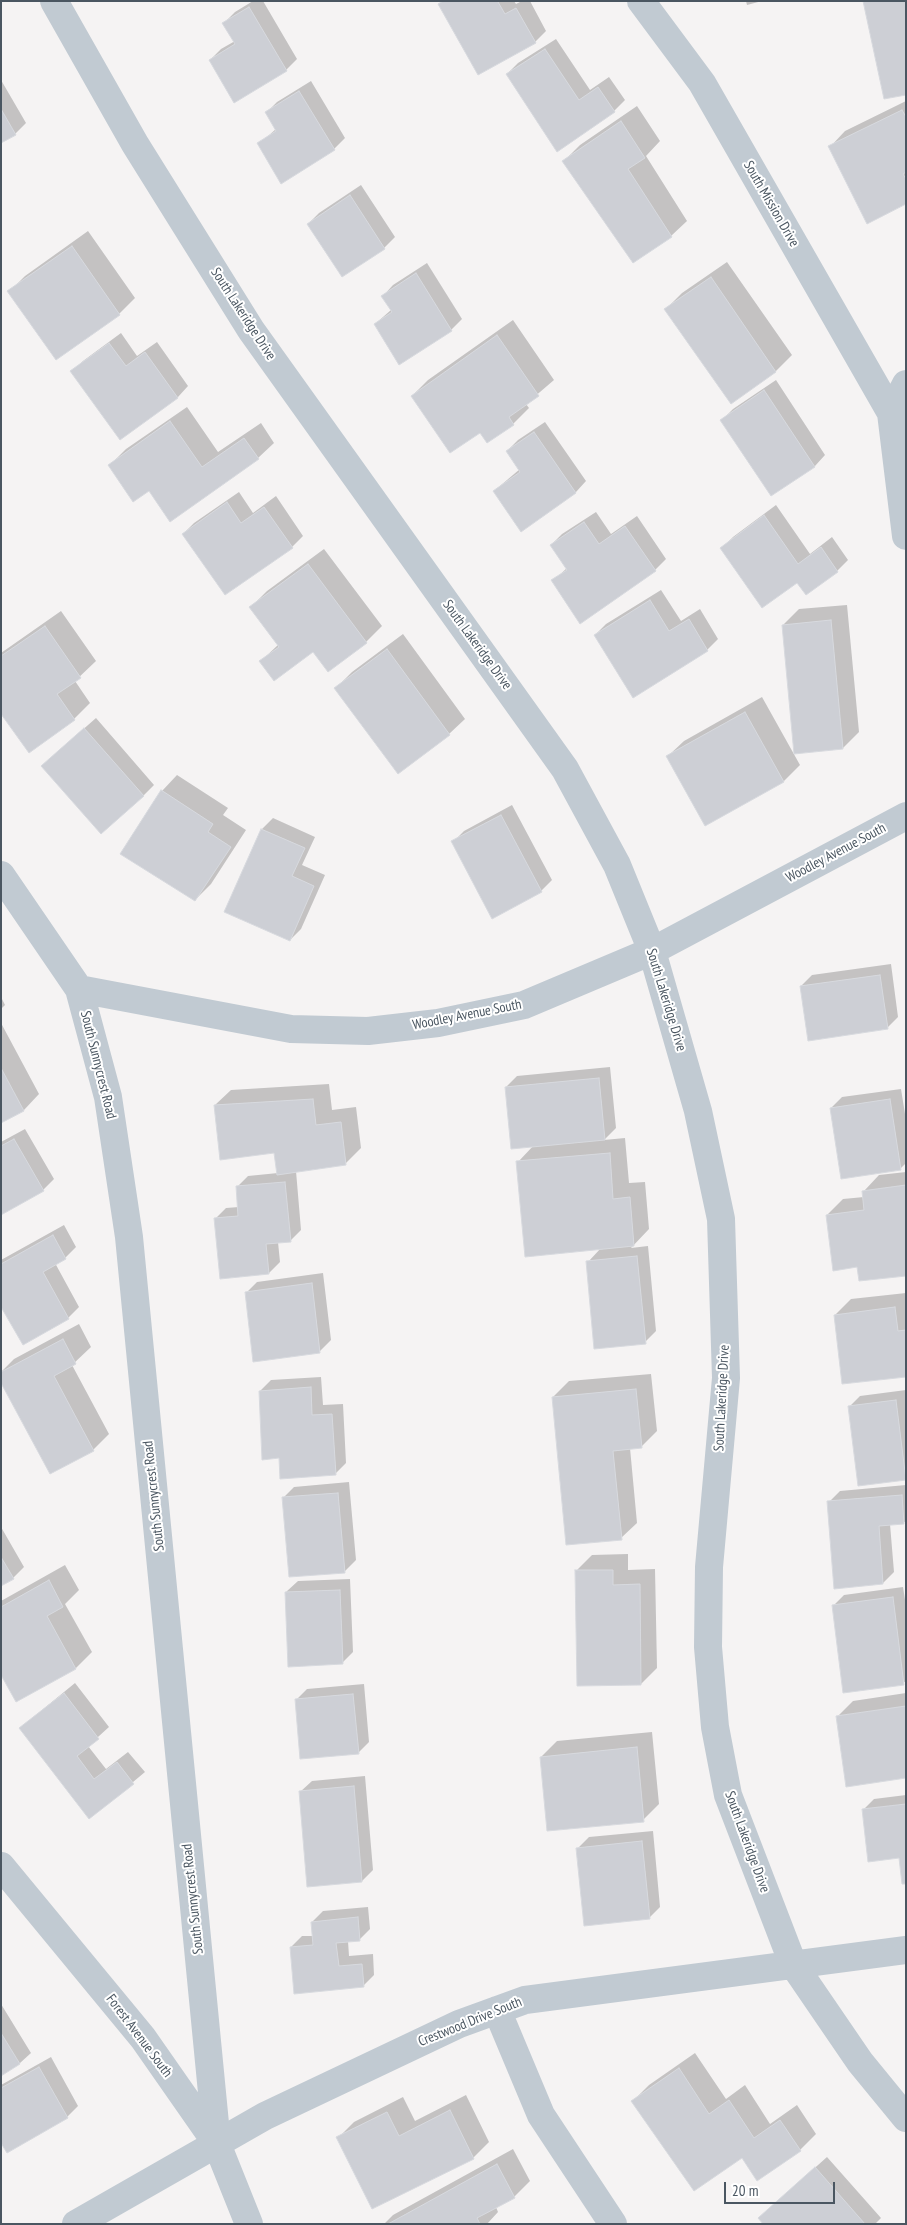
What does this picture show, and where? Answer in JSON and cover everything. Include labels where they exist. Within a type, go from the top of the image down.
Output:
[{"type":"street","name":"South Lakeridge Drive","points":[[54,1],[135,144],[251,330],[565,769],[617,865],[652,951],[698,1111],[721,1219],[726,1378],[708,1567],[708,1647],[715,1727],[728,1795],[793,1964],[860,2062],[906,2118]]},
{"type":"street","name":"South Mission Drive","points":[[641,1],[702,83],[891,413]]},
{"type":"street","points":[[906,384],[891,413],[906,536]]},
{"type":"street","name":"Woodley Avenue South","points":[[79,989],[291,1029],[368,1031],[438,1023],[524,1005],[652,951],[906,816]]},
{"type":"street","name":"South Sunnycrest Road","points":[[1,875],[79,989],[108,1097],[129,1236],[217,2144]]},
{"type":"street","name":"Forest Avenue South","points":[[1,1866],[143,2038],[217,2144],[249,2224]]},
{"type":"street","name":"Crestwood Drive South","points":[[76,2224],[265,2116],[460,2024],[525,2000],[906,1950]]},
{"type":"street","points":[[497,2010],[541,2115],[614,2224]]},
{"type":"building","points":[[443,1],[500,1],[498,2],[505,14],[516,8],[536,43],[478,75],[438,4]]},
{"type":"building","points":[[863,1],[906,1],[906,95],[884,99]]},
{"type":"building","points":[[249,7],[287,71],[234,103],[209,60],[235,44],[222,23]]},
{"type":"building","points":[[545,49],[579,100],[598,87],[615,112],[557,152],[506,74]]},
{"type":"building","points":[[299,91],[335,150],[281,184],[257,143],[276,131],[265,112]]},
{"type":"building","points":[[1,109],[16,135],[1,143]]},
{"type":"building","points":[[902,110],[906,117],[906,172],[903,174],[906,179],[906,204],[867,224],[828,146]]},
{"type":"building","points":[[621,121],[645,158],[628,169],[672,237],[633,263],[562,161]]},
{"type":"building","points":[[350,195],[385,249],[342,277],[307,224]]},
{"type":"building","points":[[72,246],[120,315],[56,360],[7,291]]},
{"type":"building","points":[[416,273],[452,331],[399,365],[374,324],[392,312],[381,296]]},
{"type":"building","points":[[711,277],[776,372],[731,404],[664,309]]},
{"type":"building","points":[[497,335],[539,396],[509,417],[514,425],[487,443],[480,433],[450,453],[411,396]]},
{"type":"building","points":[[109,343],[126,366],[145,352],[178,398],[120,440],[70,371]]},
{"type":"building","points":[[764,390],[815,467],[771,496],[720,420]]},
{"type":"building","points":[[170,421],[202,467],[244,438],[259,459],[170,522],[149,491],[133,502],[108,465]]},
{"type":"building","points":[[534,432],[576,493],[521,532],[493,491],[520,472],[506,451]]},
{"type":"building","points":[[227,502],[241,523],[264,507],[293,548],[225,595],[182,534]]},
{"type":"building","points":[[764,515],[798,564],[821,547],[838,572],[806,595],[797,583],[762,608],[720,548]]},
{"type":"building","points":[[584,522],[599,544],[625,526],[656,571],[580,624],[551,580],[567,570],[550,545]]},
{"type":"building","points":[[308,564],[367,643],[328,672],[313,652],[274,681],[259,661],[279,647],[249,607]]},
{"type":"building","points":[[650,600],[669,631],[689,619],[708,651],[633,698],[594,635]]},
{"type":"building","points":[[831,620],[843,749],[794,754],[782,625]]},
{"type":"building","points":[[45,626],[81,678],[57,694],[75,720],[29,753],[1,714],[1,656]]},
{"type":"building","points":[[387,649],[450,735],[398,774],[334,688]]},
{"type":"building","points":[[745,712],[784,782],[705,826],[666,756]]},
{"type":"building","points":[[84,728],[144,796],[101,834],[41,766]]},
{"type":"building","points":[[161,790],[213,824],[208,832],[231,847],[195,901],[120,854]]},
{"type":"building","points":[[501,815],[542,892],[492,919],[451,841]]},
{"type":"building","points":[[261,829],[305,848],[292,876],[314,886],[290,941],[224,912]]},
{"type":"building","points":[[880,975],[888,1029],[808,1041],[800,986]]},
{"type":"building","points":[[1,1068],[24,1111],[1,1123]]},
{"type":"building","points":[[599,1078],[605,1140],[511,1149],[505,1087]]},
{"type":"building","points":[[313,1099],[316,1125],[341,1122],[346,1165],[277,1175],[274,1153],[220,1160],[214,1105]]},
{"type":"building","points":[[890,1099],[901,1170],[841,1179],[830,1108]]},
{"type":"building","points":[[14,1139],[44,1191],[1,1215],[1,1146]]},
{"type":"building","points":[[610,1153],[613,1199],[630,1197],[634,1246],[525,1257],[516,1161]]},
{"type":"building","points":[[285,1182],[291,1242],[266,1244],[269,1274],[220,1279],[214,1218],[238,1216],[236,1186]]},
{"type":"building","points":[[906,1185],[906,1276],[859,1281],[857,1267],[833,1271],[826,1215],[864,1210],[862,1191]]},
{"type":"building","points":[[53,1235],[66,1259],[43,1272],[69,1319],[23,1345],[1,1307],[1,1264]]},
{"type":"building","points":[[637,1256],[646,1344],[594,1349],[586,1261]]},
{"type":"building","points":[[312,1283],[320,1353],[253,1362],[245,1292]]},
{"type":"building","points":[[895,1307],[898,1331],[906,1330],[906,1377],[842,1384],[834,1315]]},
{"type":"building","points":[[63,1339],[76,1364],[54,1376],[94,1451],[50,1474],[1,1383],[1,1372]]},
{"type":"building","points":[[311,1387],[312,1415],[332,1414],[336,1475],[280,1479],[279,1458],[262,1460],[259,1391]]},
{"type":"building","points":[[636,1389],[642,1448],[613,1451],[622,1540],[566,1545],[552,1397]]},
{"type":"building","points":[[896,1400],[906,1480],[858,1486],[848,1406]]},
{"type":"building","points":[[338,1493],[345,1573],[289,1577],[282,1497]]},
{"type":"building","points":[[902,1495],[904,1524],[879,1526],[883,1584],[834,1589],[827,1501]]},
{"type":"building","points":[[1,1557],[14,1579],[1,1586]]},
{"type":"building","points":[[575,1570],[613,1570],[613,1585],[640,1584],[641,1685],[577,1686]]},
{"type":"building","points":[[49,1580],[63,1607],[47,1616],[76,1669],[16,1702],[1,1675],[1,1607]]},
{"type":"building","points":[[340,1590],[343,1664],[288,1667],[285,1592]]},
{"type":"building","points":[[893,1597],[904,1685],[843,1693],[832,1605]]},
{"type":"building","points":[[64,1693],[99,1739],[77,1756],[94,1779],[117,1762],[134,1784],[89,1819],[19,1728]]},
{"type":"building","points":[[353,1694],[359,1754],[300,1759],[295,1699]]},
{"type":"building","points":[[906,1706],[906,1778],[846,1787],[836,1716]]},
{"type":"building","points":[[637,1747],[644,1822],[547,1831],[540,1757]]},
{"type":"building","points":[[354,1786],[362,1882],[307,1887],[299,1791]]},
{"type":"building","points":[[906,1804],[906,1884],[902,1884],[899,1858],[868,1862],[862,1809]]},
{"type":"building","points":[[642,1841],[650,1919],[584,1926],[576,1848]]},
{"type":"building","points":[[358,1917],[360,1941],[336,1943],[339,1966],[362,1964],[364,1987],[294,1994],[290,1947],[313,1945],[311,1922]]},
{"type":"building","points":[[1,2033],[20,2064],[1,2076]]},
{"type":"building","points":[[39,2067],[68,2118],[7,2153],[1,2143],[1,2088]]},
{"type":"building","points":[[679,2068],[709,2114],[729,2100],[754,2138],[780,2120],[801,2151],[757,2181],[742,2158],[694,2191],[631,2101]]},
{"type":"building","points":[[450,2110],[474,2159],[372,2209],[336,2137],[387,2112],[399,2136]]},
{"type":"building","points":[[497,2164],[515,2198],[477,2218],[480,2224],[388,2224]]},
{"type":"building","points":[[815,2167],[865,2224],[763,2224],[758,2218]]}]
